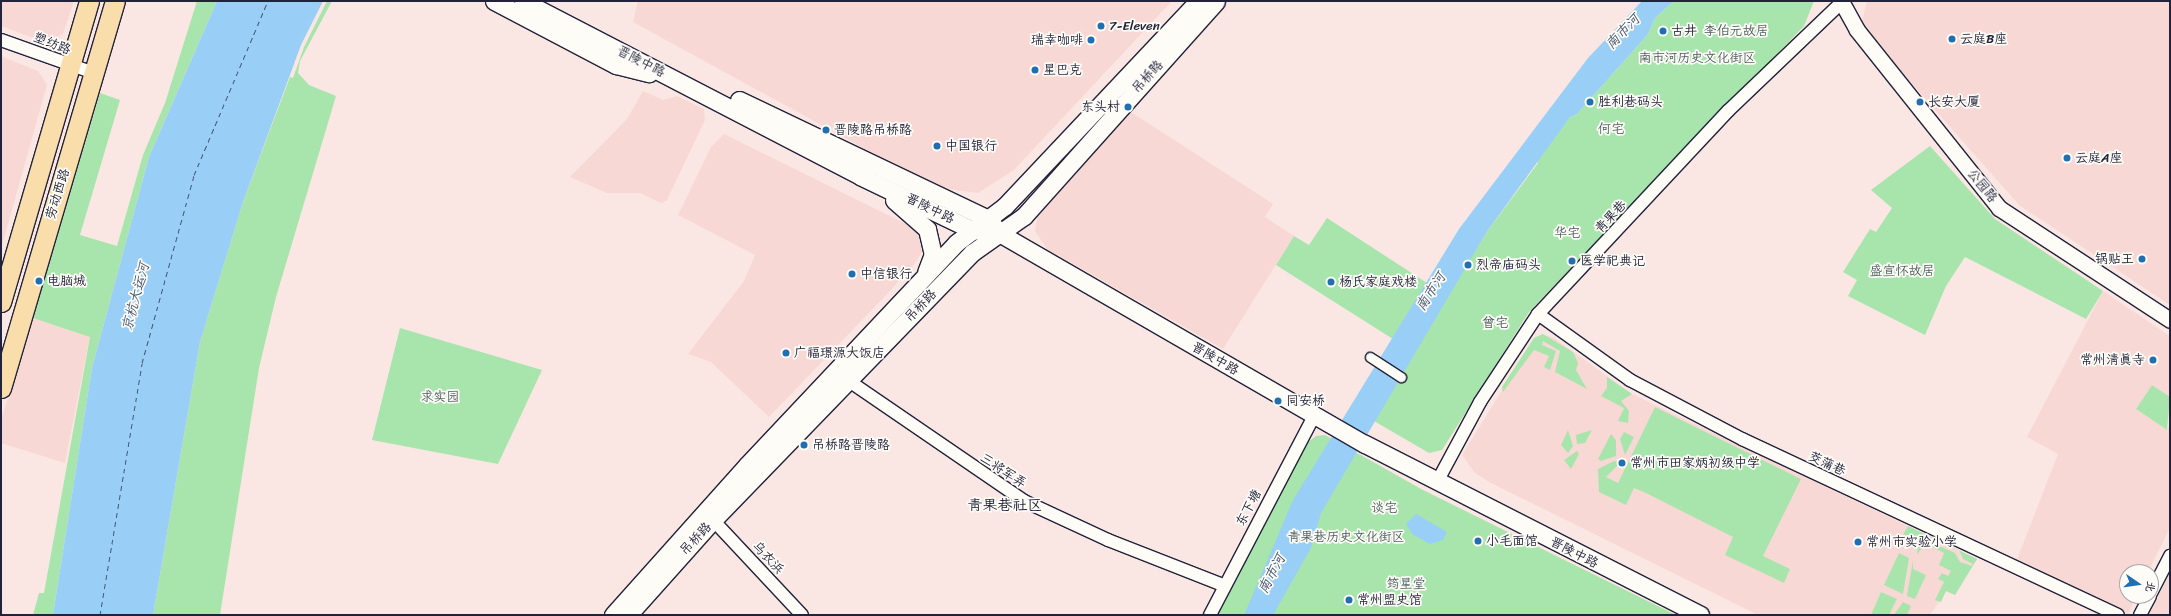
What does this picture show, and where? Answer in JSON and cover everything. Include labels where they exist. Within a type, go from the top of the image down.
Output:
[{"type":"main road","name":"劳动西路","points":[[1,302],[89,1]]},
{"type":"main road","name":"劳动西路","points":[[1,388],[115,1]]},
{"type":"main road","points":[[494,1],[616,65],[676,80]]},
{"type":"main road","name":"晋陵中路","points":[[523,1],[860,176],[972,230],[999,233],[1314,416],[1365,444],[1700,615]]},
{"type":"main road","name":"晋陵中路","points":[[548,1],[634,50],[988,219]]},
{"type":"main road","name":"吊桥路","points":[[612,615],[925,275],[972,230],[1005,206],[1206,3]]},
{"type":"main road","name":"吊桥路","points":[[628,615],[713,520],[973,252],[1024,216],[1206,3]]},
{"type":"main road","points":[[860,176],[915,216],[927,229],[933,254],[925,275]]},
{"type":"main road","points":[[988,219],[999,233]]},
{"type":"street","name":"青果巷","points":[[1437,482],[1480,402],[1538,314],[1728,111],[1842,1]]},
{"type":"street","name":"公园路","points":[[1842,1],[1857,30],[1999,208],[2170,320]]},
{"type":"street","name":"塑纺路","points":[[1,40],[69,66],[94,73]]},
{"type":"street","name":"茭蒲巷","points":[[1538,314],[1630,380],[1742,439],[2118,615]]},
{"type":"street","points":[[1371,358],[1401,377]]},
{"type":"street","name":"三将军弄","points":[[849,381],[1024,501],[1108,540],[1223,585]]},
{"type":"street","name":"东下塘","points":[[1210,615],[1223,585],[1314,416]]},
{"type":"street","name":"乌衣浜","points":[[713,520],[802,615]]},
{"type":"street","points":[[2159,577],[2170,556]]},
{"type":"street","points":[[2140,615],[2146,604]]},
{"type":"shaded area","points":[[1,1],[74,1],[63,34],[46,43],[1,26]]},
{"type":"shaded area","points":[[638,1],[1172,1],[1014,170],[978,193],[948,189],[887,161],[633,22]]},
{"type":"shaded area","points":[[1867,1],[2170,1],[2170,305],[2019,205],[1861,26]]},
{"type":"shaded area","points":[[1,56],[38,71],[47,85],[1,249]]},
{"type":"shaded area","points":[[643,91],[663,100],[677,96],[704,109],[705,120],[667,200],[661,203],[640,193],[607,193],[570,177],[627,119]]},
{"type":"shaded area","points":[[1131,112],[1273,204],[1265,217],[1294,236],[1223,349],[1047,249],[1035,231],[1038,215]]},
{"type":"shaded area","points":[[724,134],[904,223],[918,231],[923,241],[923,250],[916,262],[769,417],[711,362],[688,354],[744,281],[755,255],[678,215],[711,147]]},
{"type":"shaded area","points":[[2103,291],[2170,336],[2170,397],[2152,385],[2136,409],[2167,430],[2170,424],[2170,528],[2152,564],[2119,564],[2119,604],[2132,604],[2128,614],[2016,562],[2058,454],[2027,437]]},
{"type":"shaded area","points":[[33,318],[90,336],[65,463],[1,443],[1,420]]},
{"type":"shaded area","name":"常州市田家炳初级中学","points":[[1543,334],[1554,338],[1632,394],[1977,559],[1955,595],[1946,591],[1930,615],[1758,615],[1489,482],[1474,472],[1462,455],[1534,338]]},
{"type":"shaded area","points":[[2170,573],[2170,615],[2149,615],[2154,604],[2159,604],[2159,595]]},
{"type":"green space","points":[[197,1],[217,1],[149,157],[92,368],[53,615],[33,615],[39,593],[44,593],[90,337],[33,318],[100,93],[120,100],[80,235],[117,246],[143,155],[165,103]]},
{"type":"green space","points":[[327,1],[332,1],[300,61],[298,73],[309,85],[336,96],[276,297],[259,368],[220,615],[153,615],[200,342],[243,202],[290,77],[293,78],[304,47]]},
{"type":"green space","name":"南市河历史文化街区","points":[[1674,1],[1814,1],[1804,26],[1529,312],[1442,450],[1429,453],[1374,421],[1415,353],[1276,265],[1294,236],[1309,245],[1327,218],[1447,296],[1486,233],[1538,163],[1536,160],[1570,117],[1576,115],[1648,34],[1655,18]]},
{"type":"green space","name":"盛宣怀故居","points":[[1930,146],[1995,219],[2103,291],[2086,319],[1965,257],[1946,286],[1925,335],[1848,296],[1857,280],[1843,272],[1870,229],[1876,232],[1892,208],[1871,190]]},
{"type":"green space","name":"求实园","points":[[400,328],[542,370],[498,464],[372,440]]},
{"type":"green space","points":[[1543,334],[1573,352],[1578,363],[1576,370],[1587,389],[1555,372],[1560,351],[1543,341],[1542,345],[1556,351],[1550,370],[1544,367],[1549,356],[1534,350],[1503,392],[1502,387],[1534,338]]},
{"type":"green space","points":[[1607,377],[1632,394],[1621,401],[1629,411],[1628,423],[1618,421],[1624,408],[1601,396],[1607,388]]},
{"type":"green space","points":[[2152,385],[2170,397],[2167,430],[2136,409]]},
{"type":"green space","points":[[1655,407],[1801,479],[1763,556],[1790,569],[1784,583],[1725,555],[1733,537],[1646,493],[1634,488],[1626,505],[1599,492],[1598,469],[1614,461],[1621,462],[1606,477],[1618,483]]},
{"type":"green space","points":[[1568,430],[1573,446],[1568,453],[1561,445]]},
{"type":"green space","points":[[1592,430],[1585,443],[1577,444],[1576,435]]},
{"type":"green space","points":[[1624,432],[1634,437],[1625,455],[1620,439]]},
{"type":"green space","points":[[1611,434],[1616,440],[1616,456],[1601,461],[1598,459]]},
{"type":"green space","name":"青果巷历史文化街区","points":[[1325,435],[1423,490],[1676,615],[1218,615],[1307,443],[1316,436]]},
{"type":"green space","points":[[1577,451],[1579,454],[1571,469],[1564,460]]},
{"type":"green space","points":[[1908,526],[1951,547],[1931,538],[1918,537],[1915,541],[1903,535]]},
{"type":"green space","points":[[1930,542],[1955,553],[1960,562],[1972,566],[1973,564],[1963,559],[1959,550],[1977,559],[1955,595],[1946,591],[1941,602],[1935,600],[1944,582],[1938,579],[1942,573],[1948,576],[1951,571],[1939,565],[1944,553],[1925,543],[1917,555],[1918,543]]},
{"type":"green space","points":[[1899,553],[1909,558],[1903,594],[1884,585]]},
{"type":"green space","points":[[1913,560],[1913,569],[1926,575],[1915,599],[1907,596]]},
{"type":"green space","points":[[1881,592],[1897,599],[1889,615],[1871,615]]},
{"type":"green space","points":[[1903,602],[1911,606],[1907,615],[1894,615]]},
{"type":"water","name":"京杭大运河","points":[[217,1],[323,1],[301,45],[243,202],[200,342],[153,615],[53,615],[92,368],[149,157]]},
{"type":"water","name":"南市河","points":[[1642,1],[1674,1],[1655,18],[1648,34],[1576,115],[1570,117],[1486,233],[1321,513],[1311,548],[1273,615],[1244,615],[1293,500],[1459,229],[1588,58]]},
{"type":"water","points":[[1416,514],[1447,532],[1443,540],[1430,544],[1412,534],[1406,524]]},
{"type":"ferry route","points":[[100,615],[142,363],[194,175],[268,1]]},
{"type":"place","name":"7-Eleven","points":[[1101,26]]},
{"type":"place","name":"古井","points":[[1663,31]]},
{"type":"place","name":"云庭B座","points":[[1952,39]]},
{"type":"place","name":"瑞幸咖啡","points":[[1091,40]]},
{"type":"place","name":"星巴克","points":[[1035,70]]},
{"type":"place","name":"胜利巷码头","points":[[1590,102]]},
{"type":"place","name":"长安大厦","points":[[1920,102]]},
{"type":"place","name":"东头村","points":[[1128,107]]},
{"type":"place","name":"晋陵路吊桥路","points":[[826,130]]},
{"type":"place","name":"中国银行","points":[[937,146]]},
{"type":"place","name":"云庭A座","points":[[2067,158]]},
{"type":"place","name":"锅贴王","points":[[2142,259]]},
{"type":"place","name":"医学祀典记","points":[[1572,261]]},
{"type":"place","name":"烈帝庙码头","points":[[1468,265]]},
{"type":"place","name":"中信银行","points":[[852,274]]},
{"type":"place","name":"电脑城","points":[[39,281]]},
{"type":"place","name":"杨氏家庭戏楼","points":[[1331,282]]},
{"type":"place","name":"广福璟源大饭店","points":[[786,353]]},
{"type":"place","name":"常州清真寺","points":[[2153,360]]},
{"type":"place","name":"同安桥","points":[[1278,401]]},
{"type":"place","name":"吊桥路晋陵路","points":[[804,445]]},
{"type":"place","name":"常州市田家炳初级中学","points":[[1622,463]]},
{"type":"place","name":"小毛面馆","points":[[1478,541]]},
{"type":"place","name":"常州市实验小学","points":[[1858,542]]},
{"type":"place","name":"常州盟史馆","points":[[1349,600]]},
{"type":"district","name":"青果巷社区","points":[[1005,506]]},
{"type":"park label","name":"李伯元故居","points":[[1736,31]]},
{"type":"park label","name":"何宅","points":[[1611,129]]},
{"type":"park label","name":"华宅","points":[[1567,233]]},
{"type":"park label","name":"曾宅","points":[[1495,323]]},
{"type":"park label","name":"谈宅","points":[[1384,508]]},
{"type":"park label","name":"筠星堂","points":[[1406,584]]}]
